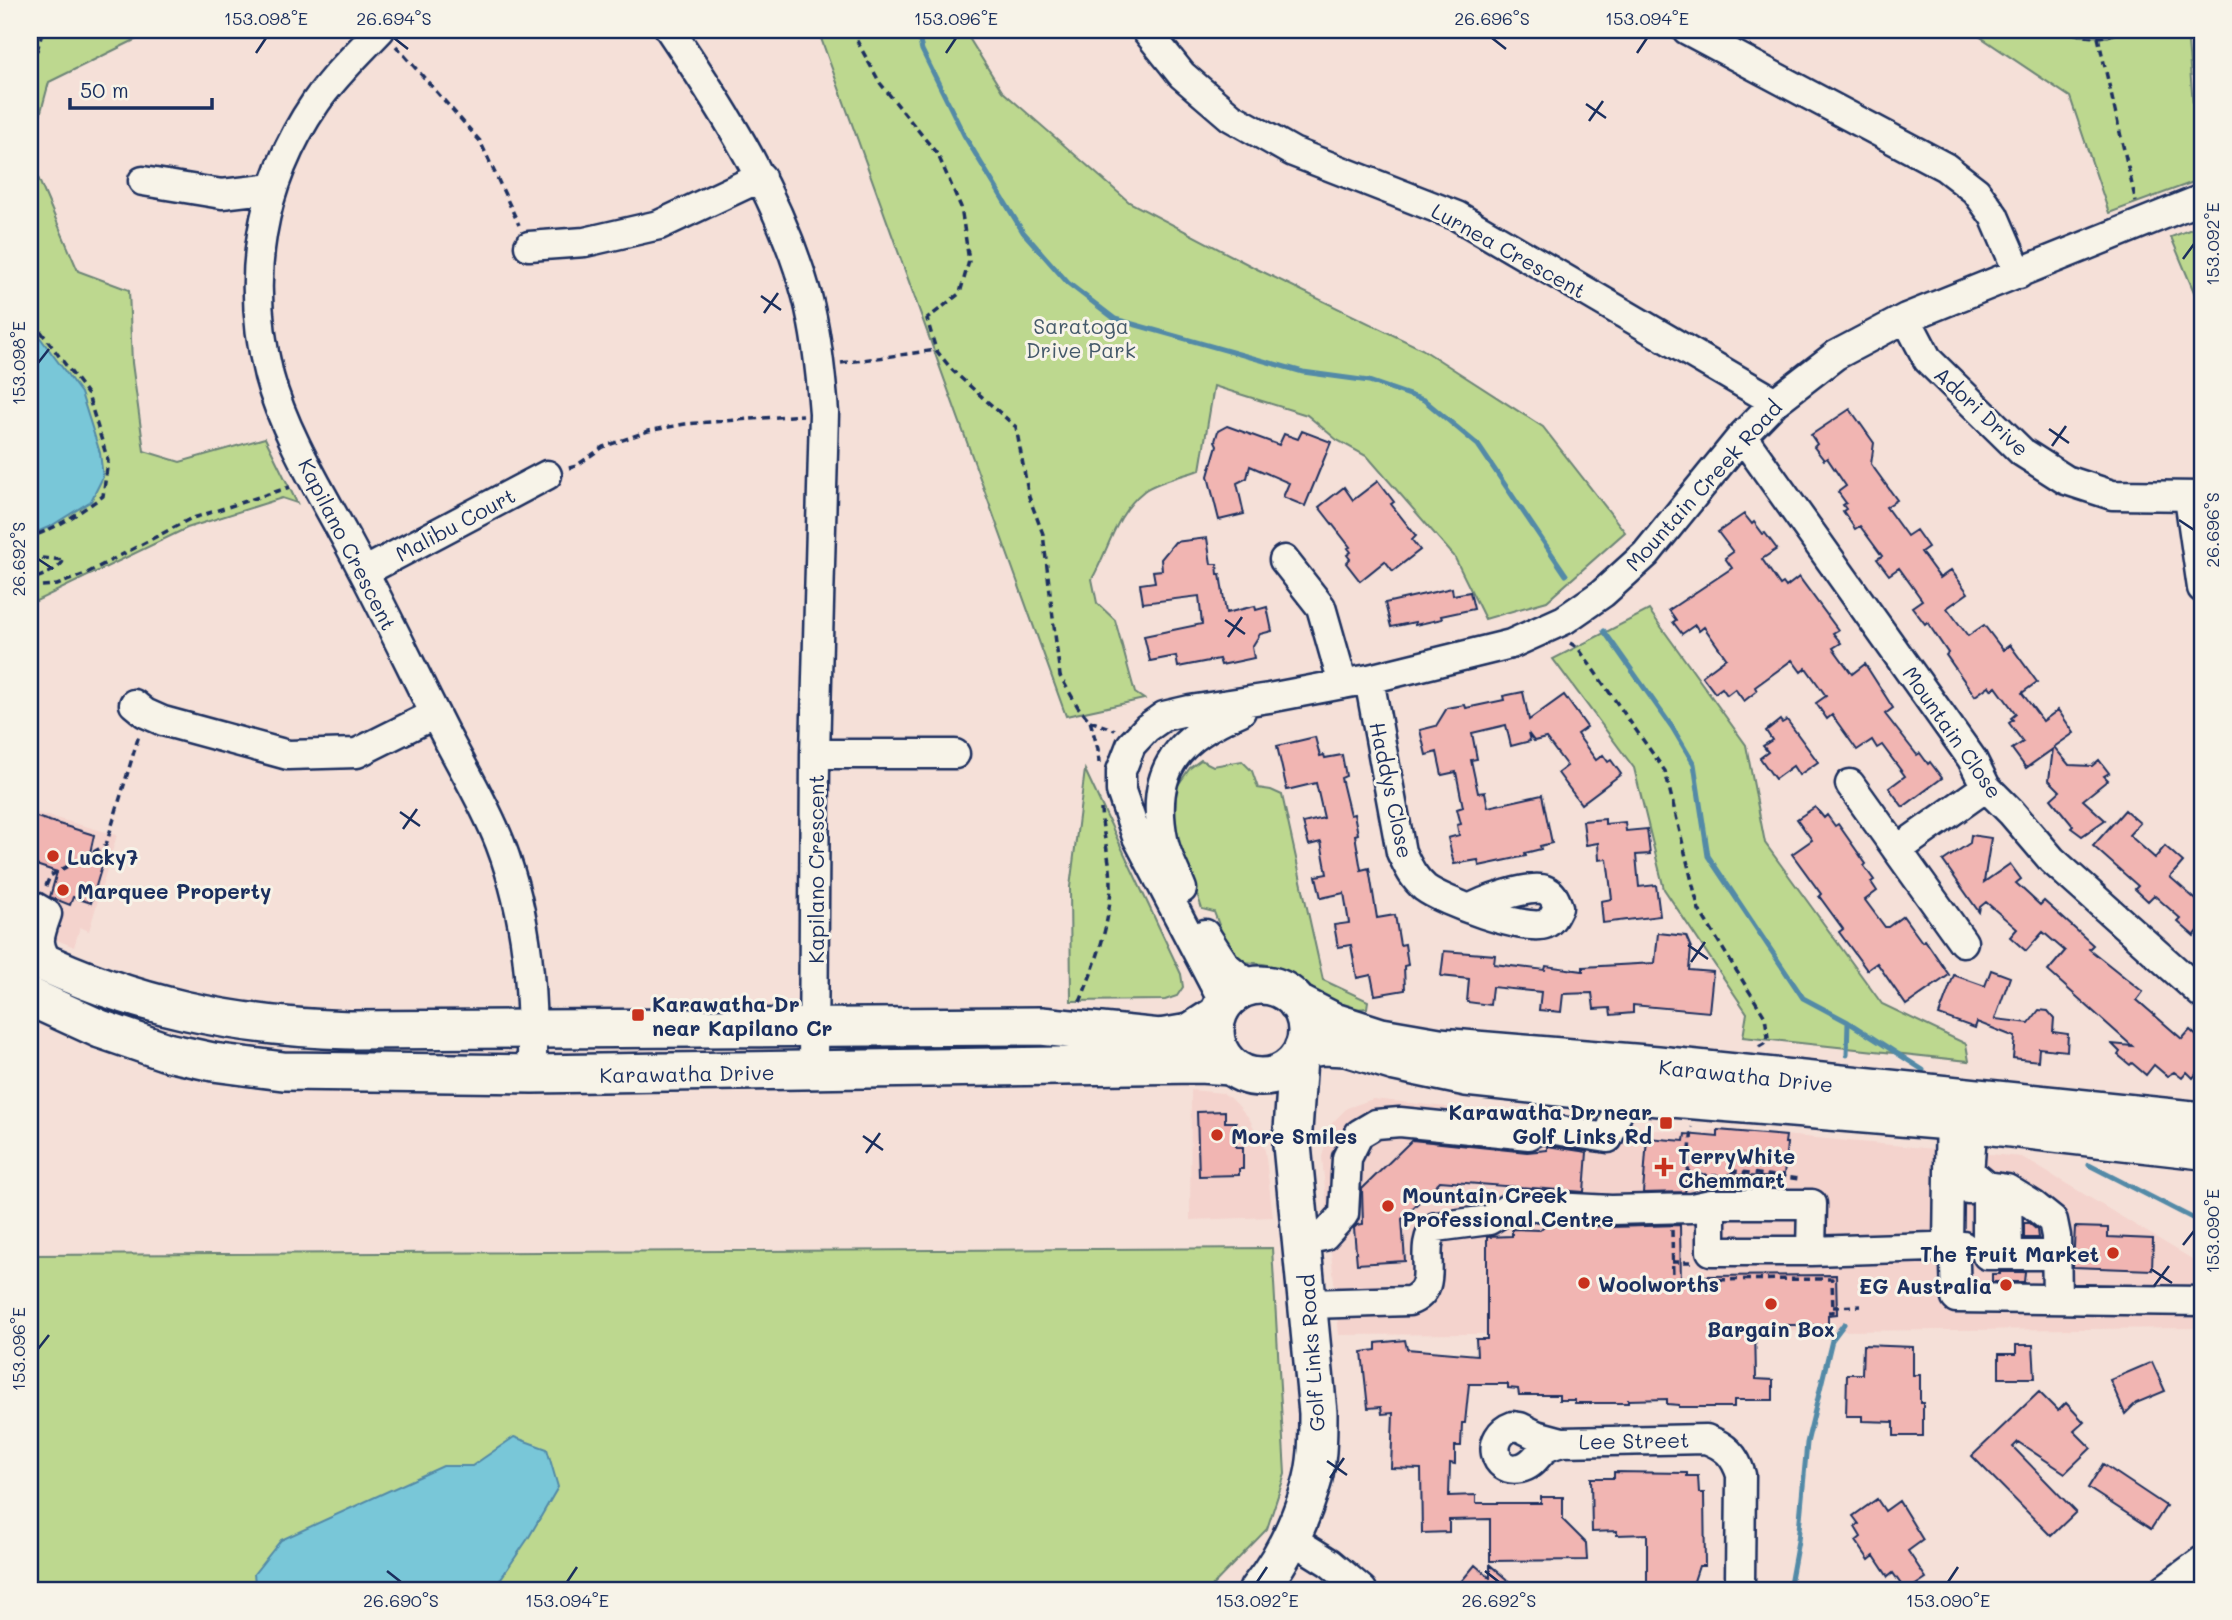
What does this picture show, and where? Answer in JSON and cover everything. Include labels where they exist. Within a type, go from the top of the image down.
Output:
[{"type":"main road","points":[[40,961],[108,990],[164,1006],[242,1023],[295,1028],[1041,1026],[1160,1038],[1184,1035],[1231,1001],[1276,988],[1297,1003],[1306,1025],[1300,1054],[1281,1072],[1245,1072],[1222,1055],[1214,1028],[1231,1001]]},
{"type":"main road","name":"Karawatha Drive","points":[[30,997],[100,1030],[145,1046],[213,1062],[283,1071],[532,1074],[1199,1065],[1245,1072]]},
{"type":"main road","name":"Karawatha Drive","points":[[1297,1003],[1334,1022],[1381,1037],[1439,1047],[1658,1065],[1972,1109],[2070,1135],[2202,1150]]},
{"type":"main road","name":"Karawatha Drive","points":[[1300,1054],[1323,1046],[1346,1047],[1395,1062],[1466,1077],[1624,1094],[2202,1121]]},
{"type":"main road","name":"Golf Links Road","points":[[1258,1590],[1268,1578],[1290,1538],[1311,1487],[1318,1446],[1309,1304],[1292,1145],[1300,1054]]},
{"type":"main road","name":"Golf Links Road","points":[[1245,1072],[1292,1145]]},
{"type":"street","name":"Kapilano Crescent","points":[[670,30],[723,107],[761,177],[807,296],[820,369],[824,413],[815,754],[813,1071]]},
{"type":"street","name":"Lurnea Crescent","points":[[1146,30],[1182,75],[1231,117],[1293,152],[1457,216],[1774,402]]},
{"type":"street","points":[[1687,30],[1945,167],[1976,191],[1994,216],[2018,274]]},
{"type":"street","name":"Kapilano Crescent","points":[[385,35],[348,63],[316,101],[291,142],[264,218],[259,244],[258,308],[270,376],[291,433],[499,840],[524,921],[532,1029],[532,1074]]},
{"type":"street","points":[[529,246],[584,242],[659,225],[761,177]]},
{"type":"street","points":[[143,181],[222,194],[273,188]]},
{"type":"street","points":[[222,194],[264,218]]},
{"type":"street","name":"Mountain Creek Road","points":[[1231,1001],[1137,837],[1121,791],[1121,771],[1131,745],[1147,728],[1164,716],[1190,710],[1356,682],[1511,645],[1564,620],[1603,593],[1646,554],[1742,436],[1774,402],[1836,355],[1906,318],[2202,199]]},
{"type":"street","name":"Adori Drive","points":[[1906,318],[1928,360],[2021,452],[2066,480],[2112,495],[2196,497]]},
{"type":"street","name":"Mountain Close","points":[[1742,436],[1972,759],[1986,787],[2052,860],[2202,994]]},
{"type":"street","name":"Malibu Court","points":[[364,572],[547,475]]},
{"type":"street","points":[[2196,497],[2202,588]]},
{"type":"street","name":"Haddys Close","points":[[1284,561],[1321,607],[1356,682],[1401,852],[1412,875],[1440,898],[1470,909]]},
{"type":"street","name":"Mountain Creek Road","points":[[1231,1001],[1226,965],[1192,914],[1163,841],[1159,807],[1163,781],[1172,758],[1189,740],[1216,722],[1269,698]]},
{"type":"street","points":[[140,709],[163,721],[288,755],[358,753],[435,713]]},
{"type":"street","points":[[815,754],[955,754]]},
{"type":"street","points":[[1850,784],[1962,942]]},
{"type":"street","points":[[1897,850],[1986,787]]},
{"type":"street","points":[[30,904],[47,915],[38,937],[40,961]]},
{"type":"street","points":[[145,1046],[163,1044],[175,1038],[178,1028],[175,1015],[164,1006]]},
{"type":"street","points":[[1301,1240],[1324,1236],[1344,1214],[1347,1158],[1359,1134],[1376,1124],[1400,1122],[1529,1135],[1541,1128],[1608,1138],[1624,1094]]},
{"type":"street","points":[[1972,1109],[1976,1191],[1987,1255],[2032,1255]]},
{"type":"street","points":[[1972,1109],[1976,1191],[1955,1253],[1956,1298],[2202,1301]]},
{"type":"street","points":[[1976,1191],[2033,1205],[2032,1255],[2057,1299]]},
{"type":"street","points":[[1711,1204],[1711,1251],[1955,1253]]},
{"type":"street","points":[[1309,1304],[1409,1301],[1426,1287],[1427,1245],[1429,1235],[1436,1227],[1489,1220],[1501,1225],[1514,1205],[1611,1210],[1692,1208],[1711,1204],[1812,1204],[1811,1251]]},
{"type":"street","name":"Lee Street","points":[[1562,1442],[1706,1439],[1722,1445],[1736,1461],[1741,1475],[1740,1582],[1737,1590]]},
{"type":"street","points":[[1290,1538],[1330,1563],[1362,1590]]},
{"type":"street","points":[[2163,1590],[2202,1561]]},
{"type":"path","points":[[30,74],[43,30]]},
{"type":"path","points":[[851,30],[880,83],[938,155],[961,207],[969,261],[960,293],[927,319],[936,350],[953,371],[1016,428],[1029,497],[1043,534],[1060,676],[1078,708],[1090,721],[1099,762]]},
{"type":"path","points":[[2062,30],[2098,37],[2108,37],[2123,30]]},
{"type":"path","points":[[385,35],[480,141],[529,246]]},
{"type":"path","points":[[2098,37],[2141,224]]},
{"type":"path","points":[[30,310],[36,325],[88,395],[108,461],[103,496],[68,520],[30,537]]},
{"type":"path","points":[[820,369],[854,359],[936,350]]},
{"type":"path","points":[[547,475],[576,466],[603,447],[648,431],[685,424],[824,413]]},
{"type":"path","points":[[30,587],[57,585],[85,574],[190,519],[313,478]]},
{"type":"path","points":[[30,557],[64,560],[48,573],[30,580]]},
{"type":"path","points":[[1567,641],[1578,648],[1665,771],[1699,910],[1765,1017],[1768,1037],[1764,1044],[1757,1048],[1747,1047]]},
{"type":"path","points":[[30,904],[40,898],[50,876],[106,845],[140,709]]},
{"type":"path","points":[[1090,721],[1107,725],[1124,734]]},
{"type":"path","points":[[1077,1009],[1098,956],[1111,884],[1101,802]]},
{"type":"path","points":[[1678,1193],[1684,1188],[1688,1174],[1692,1127]]},
{"type":"path","points":[[1688,1174],[1732,1177],[1733,1171],[1780,1175],[1803,1181]]},
{"type":"path","points":[[1672,1225],[1673,1280],[1832,1279],[1833,1312],[1828,1312]]},
{"type":"path","points":[[1672,1262],[1701,1262]]},
{"type":"path","points":[[1833,1307],[1861,1306]]},
{"type":"shaded area","points":[[30,811],[117,835],[89,931],[80,927],[74,947],[52,938],[30,924]]},
{"type":"shaded area","points":[[1191,1090],[1223,1093],[1249,1118],[1265,1150],[1273,1217],[1190,1220]]},
{"type":"shaded area","points":[[1373,1099],[1697,1134],[1718,1129],[2022,1157],[2202,1265],[2202,1328],[1339,1335],[1322,1157],[1330,1125],[1347,1108]]},
{"type":"green space","points":[[30,30],[155,30],[49,82],[30,152]]},
{"type":"green space","name":"Saratoga Drive Park","points":[[818,30],[964,30],[1002,91],[1129,202],[1255,268],[1422,349],[1543,427],[1625,532],[1547,601],[1485,619],[1454,556],[1368,457],[1337,440],[1307,415],[1214,386],[1200,470],[1155,485],[1134,500],[1119,521],[1092,579],[1097,603],[1115,620],[1135,693],[1144,699],[1066,716]]},
{"type":"green space","points":[[1970,30],[2062,30],[2082,36],[2108,37],[2123,30],[2187,30],[2199,180],[2109,213],[2070,97]]},
{"type":"green space","points":[[30,159],[78,271],[129,290],[132,363],[144,451],[180,462],[265,438],[297,503],[282,498],[187,528],[30,604]]},
{"type":"green space","points":[[2202,225],[2202,311],[2171,237]]},
{"type":"green space","points":[[1649,610],[1746,745],[1765,843],[1882,1004],[1966,1044],[1969,1061],[1743,1037],[1747,1013],[1664,889],[1634,768],[1553,659]]},
{"type":"green space","points":[[1201,760],[1213,766],[1242,761],[1252,771],[1258,788],[1282,795],[1323,980],[1368,1001],[1367,1008],[1344,1007],[1280,969],[1242,962],[1226,943],[1214,912],[1202,909],[1193,881],[1167,827],[1173,792],[1190,768]]},
{"type":"green space","points":[[1085,770],[1181,974],[1183,987],[1177,996],[1165,1000],[1071,1001],[1070,887]]},
{"type":"green space","points":[[1272,1248],[1285,1474],[1267,1529],[1208,1590],[30,1590],[30,1255]]},
{"type":"water","points":[[30,324],[81,393],[100,453],[103,477],[91,501],[51,526],[30,535]]},
{"type":"water","points":[[514,1437],[547,1449],[558,1487],[529,1537],[493,1590],[256,1590],[254,1574],[281,1540],[443,1466],[472,1466]]},
{"type":"building","points":[[1850,409],[1874,443],[1871,464],[1897,500],[1886,507],[1907,536],[1916,530],[1928,547],[1921,552],[1940,578],[1951,570],[1968,593],[1947,608],[1968,636],[1984,625],[2003,650],[2010,645],[2037,682],[2022,693],[2043,721],[2058,710],[2074,733],[2054,747],[2069,765],[2092,766],[2099,760],[2109,773],[2104,776],[2108,780],[2083,800],[2105,820],[2082,836],[2071,828],[2073,826],[2051,799],[2060,791],[2049,780],[2053,749],[2026,768],[2012,749],[2023,742],[2009,723],[2016,714],[1996,687],[1992,690],[1989,686],[1975,696],[1927,622],[1925,624],[1912,607],[1922,600],[1899,568],[1889,575],[1877,559],[1882,556],[1860,526],[1855,529],[1843,511],[1846,509],[1843,505],[1846,503],[1838,492],[1846,486],[1827,458],[1824,460],[1814,447],[1817,444],[1811,435]]},
{"type":"building","points":[[1227,426],[1279,445],[1284,434],[1298,439],[1302,431],[1331,442],[1305,506],[1283,497],[1289,483],[1250,466],[1247,478],[1237,483],[1244,514],[1219,520],[1208,476],[1218,431]]},
{"type":"building","points":[[1378,481],[1394,502],[1391,504],[1416,536],[1412,540],[1420,550],[1393,571],[1385,561],[1360,581],[1346,563],[1350,559],[1347,555],[1351,552],[1348,548],[1350,547],[1319,507],[1344,487],[1353,500]]},
{"type":"building","points":[[1744,514],[1765,533],[1777,549],[1762,559],[1780,585],[1783,583],[1786,587],[1799,577],[1838,630],[1833,633],[1841,643],[1833,648],[1852,674],[1865,664],[1893,708],[1885,714],[1917,755],[1920,753],[1928,764],[1930,762],[1942,778],[1903,807],[1889,788],[1905,776],[1882,745],[1877,748],[1872,740],[1857,750],[1832,715],[1827,719],[1816,703],[1826,696],[1806,668],[1801,672],[1792,660],[1755,687],[1757,691],[1744,701],[1735,689],[1727,695],[1722,688],[1715,693],[1702,676],[1726,658],[1704,627],[1699,631],[1695,625],[1682,634],[1673,622],[1676,620],[1669,610],[1732,568],[1725,558],[1733,552],[1718,532]]},
{"type":"building","points":[[1207,538],[1211,564],[1217,564],[1220,574],[1226,613],[1255,606],[1256,610],[1267,607],[1272,631],[1260,634],[1252,647],[1254,658],[1221,665],[1219,659],[1178,667],[1176,656],[1150,661],[1144,636],[1202,624],[1199,596],[1143,603],[1140,584],[1155,582],[1153,571],[1162,570],[1161,559],[1175,542]]},
{"type":"building","points":[[1452,588],[1453,595],[1470,592],[1474,609],[1415,625],[1415,622],[1391,627],[1385,603]]},
{"type":"building","points":[[1523,692],[1529,720],[1564,695],[1587,727],[1577,734],[1596,760],[1603,755],[1608,762],[1611,760],[1621,774],[1581,804],[1558,773],[1567,766],[1546,738],[1534,741],[1528,733],[1530,741],[1511,746],[1506,725],[1472,733],[1477,759],[1471,760],[1478,793],[1485,792],[1488,807],[1542,795],[1552,843],[1525,853],[1526,856],[1479,866],[1478,860],[1454,864],[1448,838],[1459,835],[1457,825],[1461,824],[1457,809],[1463,807],[1456,772],[1442,775],[1437,752],[1426,755],[1420,730],[1436,726],[1447,708],[1465,705],[1466,708],[1504,700],[1503,696]]},
{"type":"building","points":[[1780,720],[1782,723],[1787,720],[1818,762],[1799,775],[1793,766],[1775,779],[1760,758],[1768,752],[1763,746],[1772,740],[1766,731]]},
{"type":"building","points":[[1315,737],[1320,756],[1324,755],[1325,758],[1342,755],[1346,776],[1341,778],[1350,815],[1354,814],[1361,870],[1369,868],[1377,918],[1395,915],[1400,945],[1405,944],[1408,965],[1404,966],[1405,990],[1375,995],[1371,975],[1357,978],[1351,945],[1338,947],[1334,925],[1349,923],[1344,893],[1321,898],[1316,876],[1327,874],[1321,842],[1309,845],[1303,823],[1324,818],[1316,783],[1287,790],[1277,746]]},
{"type":"building","points":[[1815,807],[1824,818],[1827,815],[1835,826],[1838,824],[1866,864],[1864,866],[1874,880],[1871,882],[1877,891],[1865,900],[1885,927],[1903,916],[1922,942],[1925,940],[1949,975],[1906,1005],[1877,963],[1867,970],[1839,932],[1843,929],[1792,854],[1812,840],[1797,819]]},
{"type":"building","points":[[2125,810],[2140,823],[2129,835],[2155,858],[2165,846],[2183,862],[2170,877],[2202,905],[2202,926],[2194,936],[2178,922],[2181,919],[2154,895],[2148,901],[2135,889],[2138,886],[2093,846]]},
{"type":"building","points":[[30,815],[94,835],[90,853],[104,859],[91,903],[73,897],[70,905],[50,897],[57,872],[30,863]]},
{"type":"building","points":[[1605,819],[1605,824],[1625,822],[1626,831],[1647,829],[1650,854],[1636,855],[1639,887],[1656,885],[1660,916],[1603,923],[1601,901],[1612,899],[1607,859],[1599,860],[1598,843],[1586,845],[1583,821]]},
{"type":"building","points":[[1971,835],[1991,838],[1984,882],[2010,864],[2021,879],[2016,883],[2040,905],[2044,901],[2093,945],[2089,949],[2143,992],[2137,1000],[2182,1039],[2190,1030],[2202,1041],[2202,1067],[2193,1078],[2187,1072],[2182,1078],[2174,1072],[2167,1076],[2154,1065],[2146,1075],[2132,1063],[2130,1065],[2118,1055],[2120,1052],[2112,1044],[2132,1046],[2048,971],[2065,951],[2043,932],[2026,951],[2010,937],[2017,929],[1986,902],[1979,912],[1943,861],[1970,843]]},
{"type":"building","points":[[1658,933],[1686,936],[1691,948],[1689,970],[1713,972],[1709,1012],[1633,1005],[1633,1013],[1611,1015],[1610,1008],[1594,1009],[1592,993],[1563,994],[1561,1012],[1539,1010],[1541,992],[1492,987],[1490,1005],[1467,1002],[1469,979],[1441,976],[1444,951],[1495,955],[1494,964],[1545,970],[1546,966],[1583,971],[1583,967],[1655,963]]},
{"type":"building","points":[[1991,970],[2010,977],[1995,1019],[2029,1023],[2039,1010],[2048,1011],[2054,1018],[2053,1032],[2068,1034],[2067,1051],[2039,1048],[2038,1061],[2013,1058],[2015,1037],[1977,1022],[1975,1028],[1939,1015],[1954,975],[1985,986]]},
{"type":"building","name":"More Smiles","points":[[1225,1111],[1225,1122],[1236,1122],[1236,1147],[1243,1147],[1243,1169],[1239,1169],[1239,1175],[1199,1176],[1197,1112]]},
{"type":"building","points":[[1718,1130],[1786,1136],[1782,1179],[1729,1174],[1727,1181],[1689,1178],[1685,1192],[1643,1193],[1647,1138],[1684,1141],[1685,1134],[1718,1137]]},
{"type":"building","name":"Mountain Creek Professional Centre","points":[[1412,1140],[1527,1152],[1547,1150],[1547,1146],[1587,1152],[1584,1192],[1440,1181],[1402,1219],[1405,1261],[1357,1264],[1354,1228],[1363,1224],[1362,1189]]},
{"type":"building","points":[[1547,1223],[1611,1227],[1680,1225],[1681,1285],[1705,1276],[1836,1275],[1837,1314],[1828,1315],[1828,1325],[1755,1325],[1756,1379],[1773,1380],[1773,1400],[1734,1400],[1734,1407],[1679,1407],[1667,1404],[1667,1399],[1628,1400],[1628,1403],[1575,1403],[1575,1400],[1559,1400],[1559,1395],[1519,1395],[1518,1389],[1508,1388],[1508,1384],[1469,1384],[1461,1446],[1455,1446],[1455,1464],[1450,1463],[1449,1496],[1476,1495],[1476,1503],[1541,1503],[1541,1497],[1563,1497],[1563,1520],[1586,1543],[1587,1560],[1490,1561],[1490,1519],[1449,1520],[1449,1532],[1422,1533],[1421,1469],[1391,1468],[1393,1413],[1382,1414],[1381,1407],[1368,1408],[1362,1352],[1376,1350],[1376,1343],[1405,1340],[1407,1349],[1477,1355],[1476,1339],[1487,1339],[1487,1237],[1512,1236],[1512,1229],[1540,1230]]},
{"type":"building","points":[[2024,1223],[2029,1223],[2037,1230],[2038,1238],[2024,1238]]},
{"type":"building","name":"The Fruit Market","points":[[2075,1227],[2108,1228],[2108,1237],[2153,1239],[2152,1270],[2073,1267]]},
{"type":"building","points":[[2025,1272],[2024,1282],[1992,1282],[1992,1274]]},
{"type":"building","points":[[1863,1345],[1913,1347],[1913,1375],[1920,1375],[1923,1436],[1894,1436],[1894,1422],[1862,1421],[1862,1416],[1846,1416],[1847,1374],[1862,1374]]},
{"type":"building","points":[[2016,1345],[2033,1345],[2035,1378],[1999,1378],[1999,1354],[2016,1354]]},
{"type":"building","points":[[2152,1362],[2165,1391],[2136,1403],[2125,1414],[2110,1380]]},
{"type":"building","points":[[2039,1392],[2058,1411],[2066,1403],[2084,1422],[2074,1431],[2091,1448],[2065,1473],[2018,1442],[2013,1447],[2076,1512],[2051,1536],[1972,1456]]},
{"type":"building","points":[[2103,1464],[2166,1506],[2151,1529],[2088,1488]]},
{"type":"building","points":[[1614,1472],[1687,1473],[1687,1476],[1698,1476],[1699,1493],[1704,1493],[1705,1566],[1699,1566],[1691,1590],[1647,1590],[1647,1534],[1592,1532],[1591,1478],[1614,1478]]},
{"type":"building","points":[[1877,1499],[1885,1511],[1899,1501],[1923,1540],[1908,1551],[1926,1578],[1908,1590],[1905,1590],[1893,1573],[1888,1577],[1874,1556],[1869,1560],[1856,1541],[1861,1537],[1855,1527],[1859,1524],[1853,1516]]},
{"type":"building","points":[[1475,1565],[1490,1578],[1490,1565],[1519,1590],[1454,1590]]},
{"type":"waterway","points":[[917,30],[922,50],[964,135],[1023,232],[1068,283],[1115,319],[1303,372],[1369,381],[1424,400],[1478,445],[1566,575]]},
{"type":"waterway","points":[[1604,631],[1672,727],[1694,764],[1708,856],[1803,998],[1848,1022],[1923,1070]]},
{"type":"waterway","points":[[1847,1055],[1848,1022]]},
{"type":"waterway","points":[[2089,1165],[2202,1223]]},
{"type":"waterway","points":[[1789,1590],[1798,1541],[1807,1443],[1832,1340],[1844,1324]]},
{"type":"place","name":"Lucky7","points":[[53,856]]},
{"type":"place","name":"Marquee Property","points":[[63,890]]},
{"type":"place","name":"Karawatha Dr near Kapilano Cr","points":[[638,1015]]},
{"type":"place","name":"Karawatha Dr near Golf Links Rd","points":[[1666,1123]]},
{"type":"place","name":"More Smiles","points":[[1217,1135]]},
{"type":"place","name":"TerryWhite Chemmart","points":[[1664,1167]]},
{"type":"place","name":"Mountain Creek Professional Centre","points":[[1388,1206]]},
{"type":"place","name":"The Fruit Market","points":[[2113,1253]]},
{"type":"place","name":"Woolworths","points":[[1584,1283]]},
{"type":"place","name":"EG Australia","points":[[2006,1285]]},
{"type":"place","name":"Bargain Box","points":[[1771,1304]]}]
